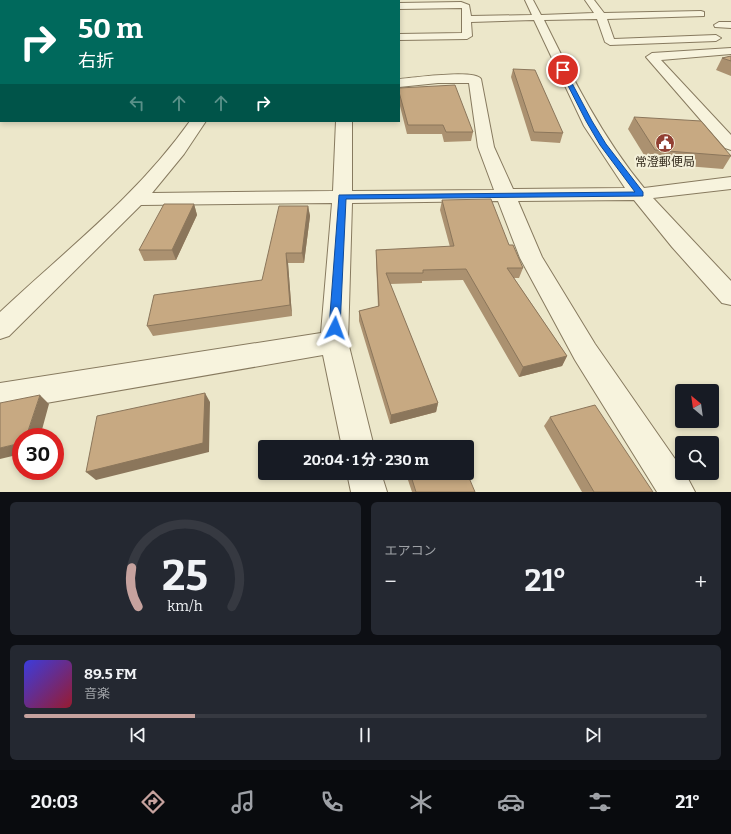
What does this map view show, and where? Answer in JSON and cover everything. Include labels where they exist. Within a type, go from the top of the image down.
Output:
[{"type":"street","points":[[529,0],[589,121],[604,145],[640,194],[693,256],[731,296]]},
{"type":"street","points":[[590,0],[589,1],[601,16],[610,42],[727,35]]},
{"type":"street","points":[[682,4],[710,20],[727,35]]},
{"type":"street","points":[[400,34],[404,22],[404,6],[461,5],[466,7],[468,18],[467,36],[400,37]]},
{"type":"street","points":[[468,18],[601,16],[710,20],[731,24]]},
{"type":"street","points":[[731,51],[652,57],[731,145]]},
{"type":"street","points":[[400,83],[438,79],[474,79],[486,146],[531,258],[581,345],[677,492]]},
{"type":"street","points":[[0,328],[137,199],[187,138],[197,122]]},
{"type":"street","points":[[344,122],[342,197],[334,342],[356,440]]},
{"type":"street","points":[[137,199],[640,194],[731,183]]},
{"type":"street","points":[[0,397],[334,342]]},
{"type":"street","points":[[366,480],[369,492]]},
{"type":"building","points":[[731,56],[731,61],[722,58]]},
{"type":"building","points":[[513,69],[535,70],[563,133],[534,132]]},
{"type":"building","points":[[455,85],[473,132],[446,132],[443,125],[408,125],[400,96],[400,88]]},
{"type":"building","points":[[634,117],[701,121],[731,156],[655,150]]},
{"type":"building","points":[[491,199],[509,245],[513,245],[523,268],[507,268],[567,356],[523,367],[466,269],[423,270],[423,273],[386,273],[438,403],[391,415],[359,311],[379,306],[376,250],[454,246],[442,200]]},
{"type":"building","points":[[164,204],[194,204],[172,250],[139,250]]},
{"type":"building","points":[[279,206],[308,206],[302,253],[286,253],[290,305],[147,326],[154,295],[262,280]]},
{"type":"building","points":[[205,393],[203,443],[86,472],[97,416]]},
{"type":"building","points":[[40,395],[29,428],[12,428],[12,445],[0,448],[0,403]]},
{"type":"building","points":[[595,405],[653,492],[594,492],[550,417]]},
{"type":"building","points":[[412,480],[470,480],[475,492],[416,492]]},
{"type":"place","name":"常澄郵便局","points":[[665,143]]},
{"type":"route","points":[[335,328],[342,197],[640,194],[604,145],[589,121],[563,70]]}]
